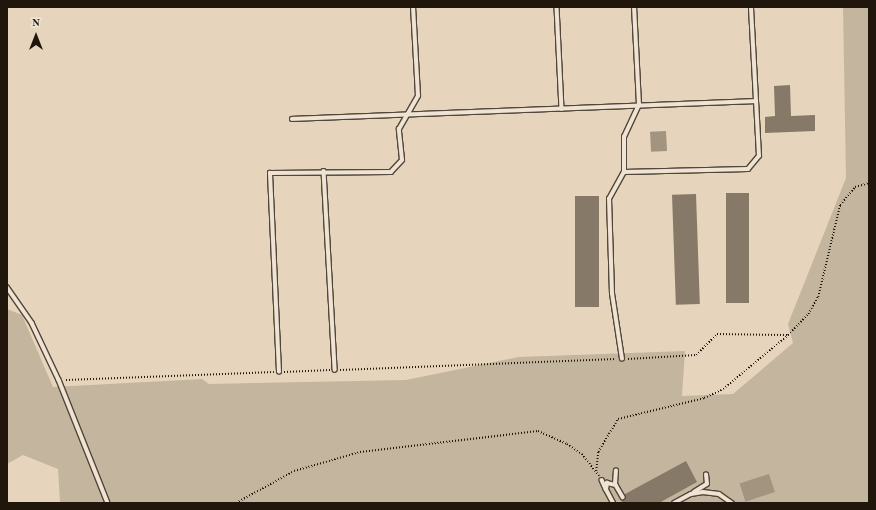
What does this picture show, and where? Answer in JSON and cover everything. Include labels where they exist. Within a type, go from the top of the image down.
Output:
[{"type":"lane","points":[[279,372],[270,173],[324,171],[391,172],[402,160],[399,130],[418,96],[413,7]]},
{"type":"lane","points":[[557,7],[562,109]]},
{"type":"lane","points":[[622,359],[612,294],[609,198],[624,172],[624,137],[639,105],[634,7]]},
{"type":"lane","points":[[624,172],[748,169],[759,156],[751,7]]},
{"type":"lane","points":[[292,119],[409,113],[756,102]]},
{"type":"lane","points":[[324,171],[335,370]]},
{"type":"lane","points":[[7,287],[32,323],[59,380],[108,503]]},
{"type":"lane","points":[[616,471],[616,485],[623,497]]},
{"type":"lane","points":[[674,503],[707,484],[706,475]]},
{"type":"lane","points":[[602,480],[613,503]]},
{"type":"lane","points":[[606,490],[607,484],[616,485]]},
{"type":"lane","points":[[691,494],[711,492],[732,503]]},
{"type":"path","points":[[596,472],[598,452],[618,419],[704,398],[723,389],[788,335],[808,314],[818,298],[840,205],[855,187],[869,183]]},
{"type":"path","points":[[59,380],[696,355],[718,334],[788,335]]},
{"type":"path","points":[[236,503],[294,471],[360,452],[538,431],[567,444],[582,454],[602,480]]},
{"type":"shaded area","points":[[843,7],[869,7],[869,503],[60,503],[58,469],[23,455],[7,464],[7,309],[22,315],[53,387],[202,379],[209,384],[406,380],[519,357],[685,351],[682,396],[733,394],[793,343],[788,324],[846,178]]},
{"type":"shaded area","points":[[666,131],[667,151],[651,152],[650,132]]},
{"type":"shaded area","points":[[769,474],[775,492],[745,502],[740,484]]},
{"type":"building","points":[[790,85],[791,116],[815,115],[815,131],[765,133],[765,117],[775,116],[774,86]]},
{"type":"building","points":[[726,193],[749,193],[749,303],[726,303]]},
{"type":"building","points":[[696,194],[700,304],[676,305],[672,195]]},
{"type":"building","points":[[575,196],[599,196],[599,307],[575,307]]},
{"type":"building","points":[[686,461],[697,482],[659,503],[623,503],[620,499],[625,500],[625,494]]}]
